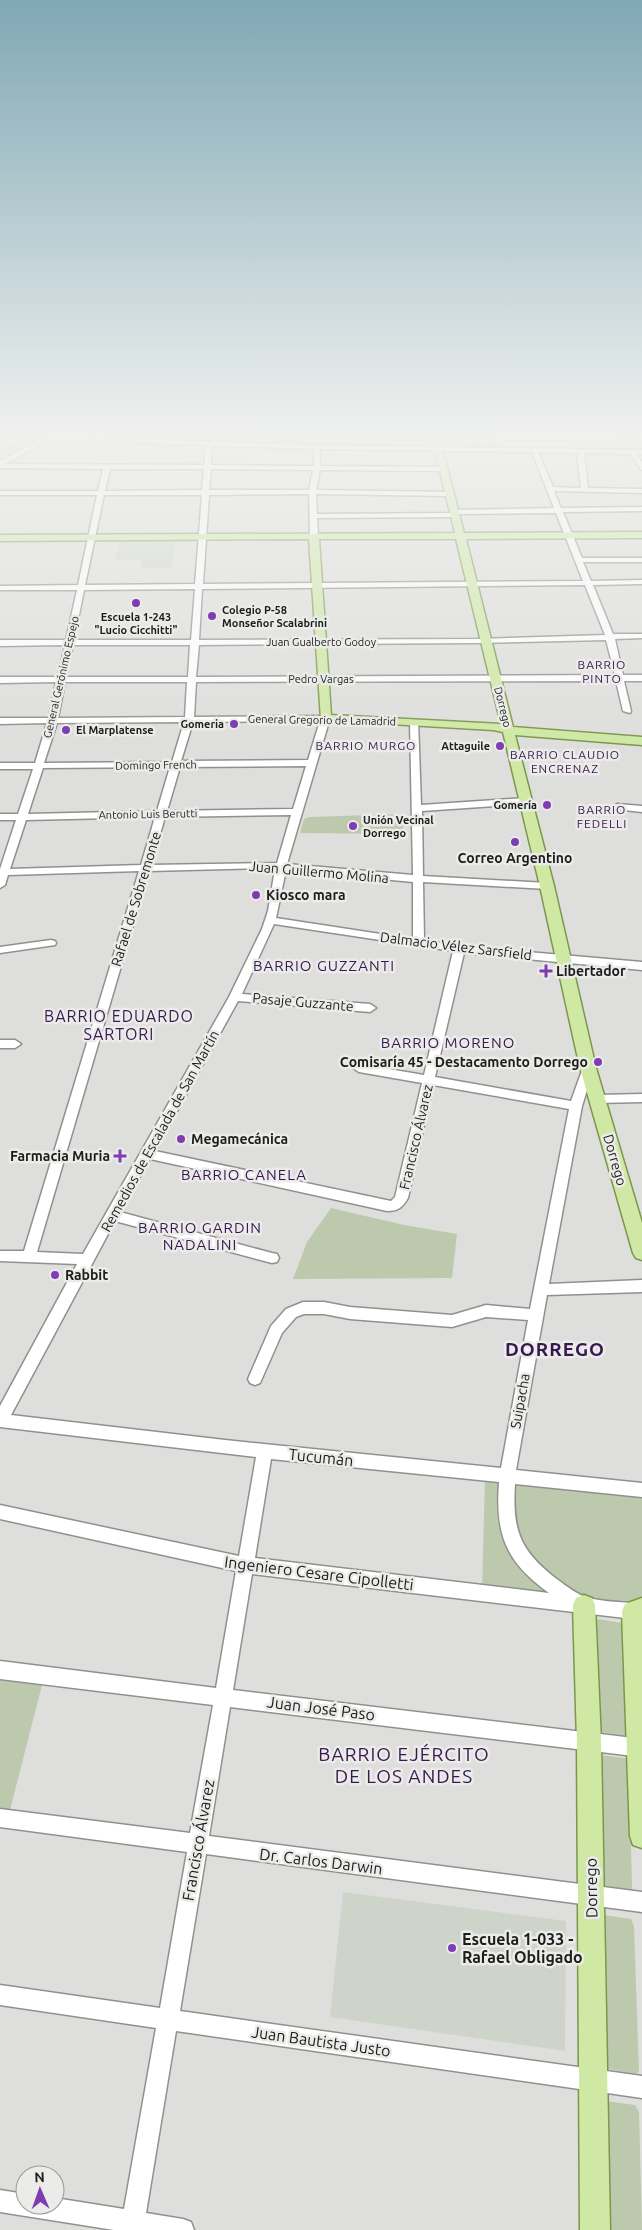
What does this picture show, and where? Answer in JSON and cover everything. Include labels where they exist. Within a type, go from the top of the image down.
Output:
[{"type":"main road","name":"Remedios de Escalada de San Martín","points":[[314,539],[322,642],[325,718]]},
{"type":"main road","name":"Dorrego","points":[[462,539],[547,886],[588,1068],[642,1253]]},
{"type":"main road","name":"General Gregorio de Lamadrid","points":[[325,718],[493,726],[520,732],[641,743]]},
{"type":"main road","name":"Dorrego","points":[[584,1605],[589,1742],[595,2230]]},
{"type":"main road","points":[[639,1610],[642,1836]]},
{"type":"street","name":"General Gerónimo Espejo","points":[[0,885],[2,872],[53,720],[91,539]]},
{"type":"street","name":"Rafael de Sobremonte","points":[[29,1257],[189,720],[200,587],[202,539]]},
{"type":"street","points":[[571,539],[610,637],[626,711]]},
{"type":"street","points":[[579,560],[640,560]]},
{"type":"street","points":[[0,588],[473,586],[642,582]]},
{"type":"street","name":"Juan Gualberto Godoy","points":[[0,643],[322,642],[642,636]]},
{"type":"street","name":"Pedro Vargas","points":[[0,680],[642,678]]},
{"type":"street","name":"General Gregorio de Lamadrid","points":[[0,720],[325,718]]},
{"type":"street","name":"Remedios de Escalada de San Martín","points":[[0,1420],[87,1259],[235,996],[271,920],[281,867],[325,718]]},
{"type":"street","points":[[415,722],[419,943]]},
{"type":"street","name":"Domingo French","points":[[0,766],[312,763]]},
{"type":"street","points":[[417,808],[525,801]]},
{"type":"street","points":[[617,807],[642,809]]},
{"type":"street","name":"Antonio Luis Berutti","points":[[0,817],[297,812]]},
{"type":"street","name":"Juan Guillermo Molina","points":[[2,872],[267,865],[419,880],[547,886]]},
{"type":"street","name":"Dalmacio Vélez Sarsfield","points":[[271,920],[459,949],[642,966]]},
{"type":"street","points":[[0,950],[51,944]]},
{"type":"street","name":"Francisco Álvarez","points":[[147,1154],[387,1206],[395,1206],[401,1198],[459,949]]},
{"type":"street","name":"Pasaje Guzzante","points":[[235,996],[370,1008]]},
{"type":"street","points":[[0,1044],[15,1044]]},
{"type":"street","points":[[359,1068],[576,1106]]},
{"type":"street","name":"Dorrego","points":[[576,1106],[588,1068]]},
{"type":"street","points":[[598,1099],[642,1098]]},
{"type":"street","name":"Suipacha","points":[[576,1106],[535,1316],[504,1501],[508,1528],[514,1547],[523,1561],[550,1586],[584,1605]]},
{"type":"street","points":[[112,1215],[272,1258]]},
{"type":"street","points":[[0,1256],[87,1259]]},
{"type":"street","points":[[540,1290],[642,1286]]},
{"type":"street","points":[[255,1379],[276,1330],[291,1313],[303,1308],[324,1308],[350,1313],[452,1321],[461,1320],[477,1312],[494,1310],[535,1316]]},
{"type":"street","name":"Tucumán","points":[[0,1420],[265,1451],[642,1490]]},
{"type":"street","name":"Francisco Álvarez","points":[[133,2226],[265,1451]]},
{"type":"street","name":"Ingeniero Cesare Cipolletti","points":[[0,1512],[245,1565],[639,1610]]},
{"type":"street","name":"Juan José Paso","points":[[0,1670],[640,1748]]},
{"type":"street","name":"Dr. Carlos Darwin","points":[[0,1818],[642,1902]]},
{"type":"street","name":"Juan Bautista Justo","points":[[0,1995],[642,2087]]},
{"type":"street","points":[[0,2201],[15,2203]]},
{"type":"street","points":[[65,2213],[133,2226],[183,2230]]},
{"type":"shaded area","points":[[120,541],[175,541],[171,568],[141,568],[142,560],[115,560]]},
{"type":"shaded area","name":"Escuela 1-033 - Rafael Obligado","points":[[343,1892],[566,1921],[565,2051],[330,2017]]},
{"type":"green space","name":"Unión Vecinal Dorrego","points":[[403,814],[403,834],[300,833],[304,819],[309,817]]},
{"type":"green space","points":[[331,1208],[404,1225],[457,1234],[452,1278],[293,1279],[307,1242]]},
{"type":"green space","points":[[485,1474],[642,1490],[642,1612],[482,1593]]},
{"type":"green space","points":[[598,1619],[623,1623],[627,1736],[599,1732],[596,1621]]},
{"type":"green space","points":[[0,1679],[42,1685],[10,1810],[0,1808]]},
{"type":"green space","points":[[600,1755],[625,1758],[629,1763],[632,1889],[630,1890],[603,1886]]},
{"type":"green space","points":[[604,1915],[631,1919],[634,1926],[639,2072],[635,2074],[606,2067]]},
{"type":"green space","points":[[606,2101],[635,2105],[639,2112],[642,2230],[607,2230]]},
{"type":"place","name":"Escuela 1-243 \"Lucio Cicchitti\"","points":[[136,603]]},
{"type":"place","name":"Colegio P-58 Monseñor Scalabrini","points":[[212,616]]},
{"type":"place","name":"Gomeria","points":[[234,724]]},
{"type":"place","name":"El Marplatense","points":[[66,730]]},
{"type":"place","name":"Attaguile","points":[[500,746]]},
{"type":"place","name":"Gomería","points":[[547,805]]},
{"type":"place","name":"Unión Vecinal Dorrego","points":[[353,826]]},
{"type":"place","name":"Correo Argentino","points":[[515,842]]},
{"type":"place","name":"Kiosco mara","points":[[256,895]]},
{"type":"place","name":"Libertador","points":[[546,971]]},
{"type":"place","name":"Comisaría 45 - Destacamento Dorrego","points":[[598,1062]]},
{"type":"place","name":"Megamecánica","points":[[181,1139]]},
{"type":"place","name":"Farmacia Muria","points":[[120,1156]]},
{"type":"place","name":"Rabbit","points":[[55,1275]]},
{"type":"place","name":"Escuela 1-033 - Rafael Obligado","points":[[452,1948]]},
{"type":"district","name":"BARRIO PINTO","points":[[602,671]]},
{"type":"district","name":"BARRIO MURGO","points":[[366,745]]},
{"type":"district","name":"BARRIO CLAUDIO ENCRENAZ","points":[[565,761]]},
{"type":"district","name":"BARRIO FEDELLI","points":[[602,816]]},
{"type":"district","name":"BARRIO GUZZANTI","points":[[324,965]]},
{"type":"district","name":"BARRIO EDUARDO SARTORI","points":[[119,1025]]},
{"type":"district","name":"BARRIO MORENO","points":[[448,1042]]},
{"type":"district","name":"BARRIO CANELA","points":[[244,1174]]},
{"type":"district","name":"BARRIO GARDIN NADALINI","points":[[200,1236]]},
{"type":"district","name":"DORREGO","points":[[555,1349]]},
{"type":"district","name":"BARRIO EJÉRCITO DE LOS ANDES","points":[[404,1765]]}]
